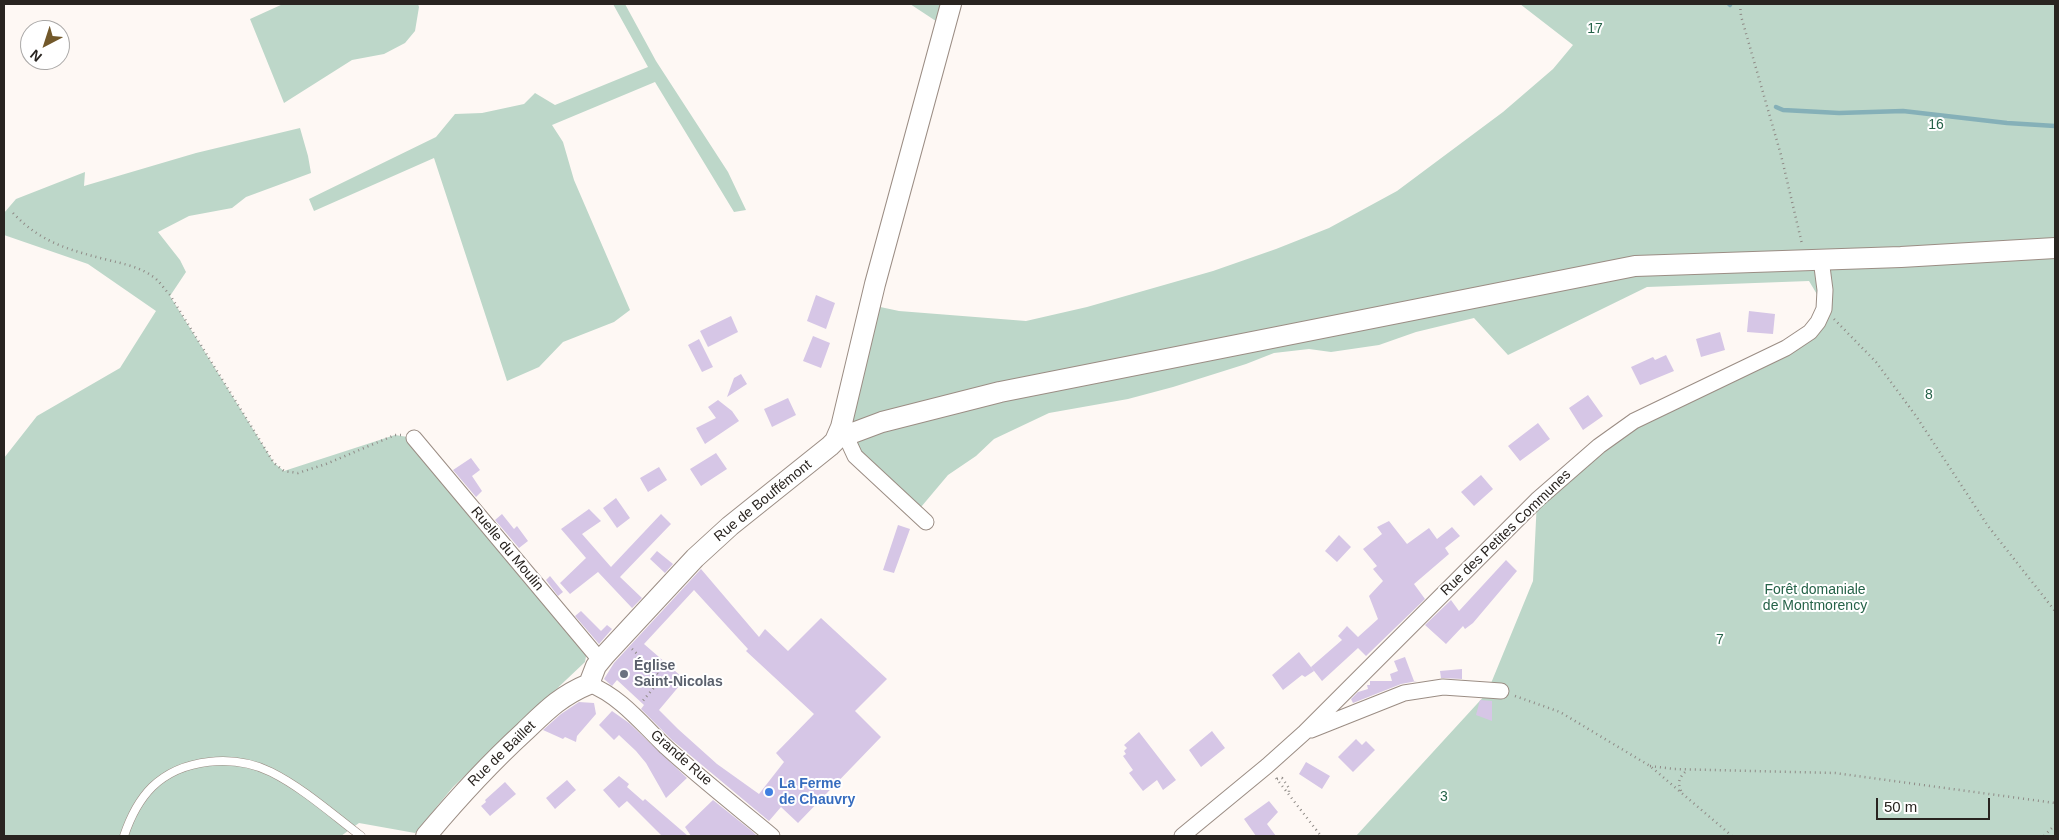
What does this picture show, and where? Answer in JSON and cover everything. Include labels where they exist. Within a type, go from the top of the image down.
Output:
[{"type":"street","name":"Rue de Bouffémont","points":[[589,684],[594,669],[600,660],[695,558],[730,526],[824,452],[839,434],[875,284],[951,4]]},
{"type":"street","points":[[839,434],[850,434],[891,420],[1000,392],[1635,266],[2055,248]]},
{"type":"street","points":[[1813,259],[1825,290],[1824,309]]},
{"type":"street","name":"Rue des Petites Communes","points":[[1182,836],[1267,766],[1304,732],[1531,506],[1599,446],[1634,421],[1786,348],[1810,332],[1818,322],[1824,309]]},
{"type":"street","points":[[839,434],[849,443],[855,456],[926,522]]},
{"type":"street","name":"Ruelle du Moulin","points":[[414,438],[600,660]]},
{"type":"street","name":"Grande Rue","points":[[589,684],[608,694],[667,748],[772,836]]},
{"type":"street","name":"Rue de Baillet","points":[[426,836],[467,787],[528,727],[564,695],[589,684]]},
{"type":"street","points":[[1304,732],[1404,693],[1443,688],[1501,691]]},
{"type":"lane","points":[[124,836],[131,815],[137,806],[152,787],[163,778],[187,766],[220,761],[246,764],[270,772],[306,795],[361,836]]},
{"type":"path","points":[[1740,4],[1741,16],[1781,156],[1813,259]]},
{"type":"path","points":[[14,213],[24,225],[41,237],[82,253],[127,265],[152,276],[170,296],[274,463],[284,471],[298,473],[326,464],[395,435],[407,434],[414,438]]},
{"type":"path","points":[[1824,309],[1876,362],[1911,408],[1988,526],[2055,611]]},
{"type":"path","points":[[620,638],[662,678],[632,714]]},
{"type":"path","points":[[1501,691],[1560,712],[1650,766],[1732,836]]},
{"type":"path","points":[[1267,766],[1321,836]]},
{"type":"path","points":[[1650,766],[1687,770],[1835,773],[2055,803]]},
{"type":"path","points":[[1681,792],[1678,784],[1680,776],[1687,770]]},
{"type":"path","points":[[2044,836],[2055,825]]},
{"type":"green space","points":[[283,4],[418,4],[419,7],[415,31],[405,43],[384,54],[352,60],[284,103],[250,19]]},
{"type":"green space","points":[[613,4],[625,4],[656,61],[728,172],[746,210],[734,212],[655,82],[552,125],[563,142],[574,180],[630,310],[614,322],[563,342],[539,367],[507,381],[434,158],[314,211],[309,199],[436,137],[455,114],[482,113],[524,104],[535,93],[555,105],[648,67]]},
{"type":"green space","points":[[910,4],[951,4],[945,27]]},
{"type":"green space","name":"Forêt domaniale de Montmorency","points":[[1520,4],[2055,4],[2055,836],[1356,836],[1487,693],[1533,581],[1537,500],[1599,446],[1815,335],[1821,301],[1809,281],[1647,287],[1508,355],[1474,318],[1416,332],[1379,345],[1331,352],[1309,349],[1274,353],[1173,387],[1128,399],[1049,413],[994,439],[976,456],[948,475],[916,513],[840,438],[871,305],[899,311],[1026,321],[1087,307],[1213,271],[1329,228],[1397,191],[1503,112],[1553,69],[1573,45]]},
{"type":"green space","points":[[300,128],[311,173],[246,197],[232,208],[189,216],[158,232],[180,260],[186,272],[170,296],[274,463],[284,471],[395,435],[414,438],[588,645],[585,662],[453,787],[415,833],[359,823],[341,836],[4,836],[4,458],[37,416],[120,368],[156,311],[88,264],[4,235],[4,213],[16,199],[85,172],[84,186],[196,153]]},
{"type":"building","points":[[816,295],[835,303],[826,329],[807,321]]},
{"type":"building","points":[[1749,311],[1775,314],[1773,334],[1747,332]]},
{"type":"building","points":[[731,316],[738,332],[708,347],[700,331]]},
{"type":"building","points":[[1720,332],[1725,350],[1701,357],[1696,339]]},
{"type":"building","points":[[813,336],[830,343],[821,368],[803,361]]},
{"type":"building","points":[[699,339],[713,367],[702,372],[688,345]]},
{"type":"building","points":[[1666,355],[1674,371],[1640,385],[1631,367],[1653,357],[1655,360]]},
{"type":"building","points":[[741,374],[747,384],[727,397],[734,378]]},
{"type":"building","points":[[1588,395],[1603,416],[1583,430],[1569,408]]},
{"type":"building","points":[[788,398],[796,415],[772,427],[764,409]]},
{"type":"building","points":[[718,400],[732,411],[739,421],[705,444],[696,428],[716,418],[708,407]]},
{"type":"building","points":[[1538,423],[1550,439],[1520,461],[1508,446]]},
{"type":"building","points":[[716,453],[727,469],[701,486],[690,469]]},
{"type":"building","points":[[471,458],[480,470],[472,476],[482,491],[476,497],[453,470]]},
{"type":"building","points":[[659,467],[667,480],[648,492],[640,478]]},
{"type":"building","points":[[1481,475],[1493,489],[1474,506],[1461,492]]},
{"type":"building","points":[[616,498],[630,518],[617,528],[603,508]]},
{"type":"building","points":[[589,509],[601,521],[582,534],[611,567],[661,514],[671,524],[620,577],[642,598],[632,608],[598,572],[570,594],[560,583],[586,558],[561,529]]},
{"type":"building","points":[[502,514],[514,529],[517,526],[528,541],[519,548],[495,520]]},
{"type":"building","points":[[1389,521],[1407,544],[1429,528],[1437,539],[1452,527],[1460,536],[1445,548],[1449,554],[1414,584],[1425,599],[1366,656],[1358,648],[1322,681],[1311,667],[1342,640],[1338,636],[1347,626],[1358,637],[1378,619],[1369,596],[1383,581],[1373,569],[1377,566],[1363,549],[1382,534],[1377,527]]},
{"type":"building","points":[[898,525],[910,529],[894,573],[883,570]]},
{"type":"building","points":[[1339,535],[1351,547],[1337,562],[1325,551]]},
{"type":"building","points":[[657,551],[673,564],[665,573],[650,559]]},
{"type":"building","points":[[1506,560],[1517,571],[1473,623],[1465,629],[1463,626],[1446,644],[1425,625],[1451,600],[1459,611]]},
{"type":"building","points":[[701,569],[759,637],[765,629],[788,651],[821,618],[887,679],[855,711],[881,737],[798,823],[781,807],[769,821],[672,740],[641,709],[644,705],[617,680],[612,686],[604,679],[614,663]],"holes":[[[694,590],[748,649],[746,651],[814,714],[776,753],[784,762],[759,794],[717,764],[659,710],[680,685],[677,683],[682,677],[644,644]]]},
{"type":"building","points":[[550,576],[563,592],[558,596],[546,580]]},
{"type":"building","points":[[581,611],[601,631],[607,625],[612,629],[599,644],[575,616]]},
{"type":"building","points":[[1299,652],[1314,671],[1305,677],[1302,675],[1283,690],[1272,675]]},
{"type":"building","points":[[1405,657],[1414,681],[1417,681],[1401,684],[1353,703],[1351,699],[1358,692],[1368,689],[1367,685],[1370,685],[1370,681],[1392,681],[1390,674],[1398,671],[1394,661]]},
{"type":"building","points":[[1462,669],[1462,679],[1441,678],[1440,671]]},
{"type":"building","points":[[1480,700],[1492,701],[1492,721],[1476,715]]},
{"type":"building","points":[[579,702],[594,703],[596,714],[577,736],[576,742],[565,737],[563,739],[543,730],[561,714]]},
{"type":"building","points":[[612,711],[629,723],[687,778],[666,798],[646,763],[636,751],[619,735],[614,740],[599,725]]},
{"type":"building","points":[[1212,731],[1225,748],[1201,767],[1189,750]]},
{"type":"building","points":[[1139,732],[1176,780],[1163,790],[1157,780],[1143,791],[1129,773],[1133,770],[1123,756],[1126,754],[1124,751],[1127,748],[1124,745]]},
{"type":"building","points":[[1356,739],[1362,745],[1366,741],[1375,750],[1353,772],[1338,757]]},
{"type":"building","points":[[1306,762],[1330,776],[1322,789],[1299,774]]},
{"type":"building","points":[[619,776],[629,784],[627,787],[643,801],[645,799],[688,836],[662,836],[627,801],[619,808],[603,790]]},
{"type":"building","points":[[567,780],[576,790],[555,809],[546,798]]},
{"type":"building","points":[[505,782],[516,794],[490,816],[481,806]]},
{"type":"building","points":[[713,800],[756,835],[691,836],[685,827]]},
{"type":"building","points":[[1269,801],[1278,812],[1267,824],[1276,836],[1256,836],[1244,819]]},
{"type":"waterway","points":[[1776,107],[1783,110],[1839,113],[1903,111],[2007,123],[2055,126]]},
{"type":"place","name":"Église Saint-Nicolas","points":[[624,674]]},
{"type":"place","name":"La Ferme de Chauvry","points":[[769,792]]},
{"type":"park label","name":"17","points":[[1595,29]]},
{"type":"park label","name":"16","points":[[1936,125]]},
{"type":"park label","name":"8","points":[[1929,395]]},
{"type":"park label","name":"7","points":[[1720,640]]},
{"type":"park label","name":"3","points":[[1444,797]]}]
